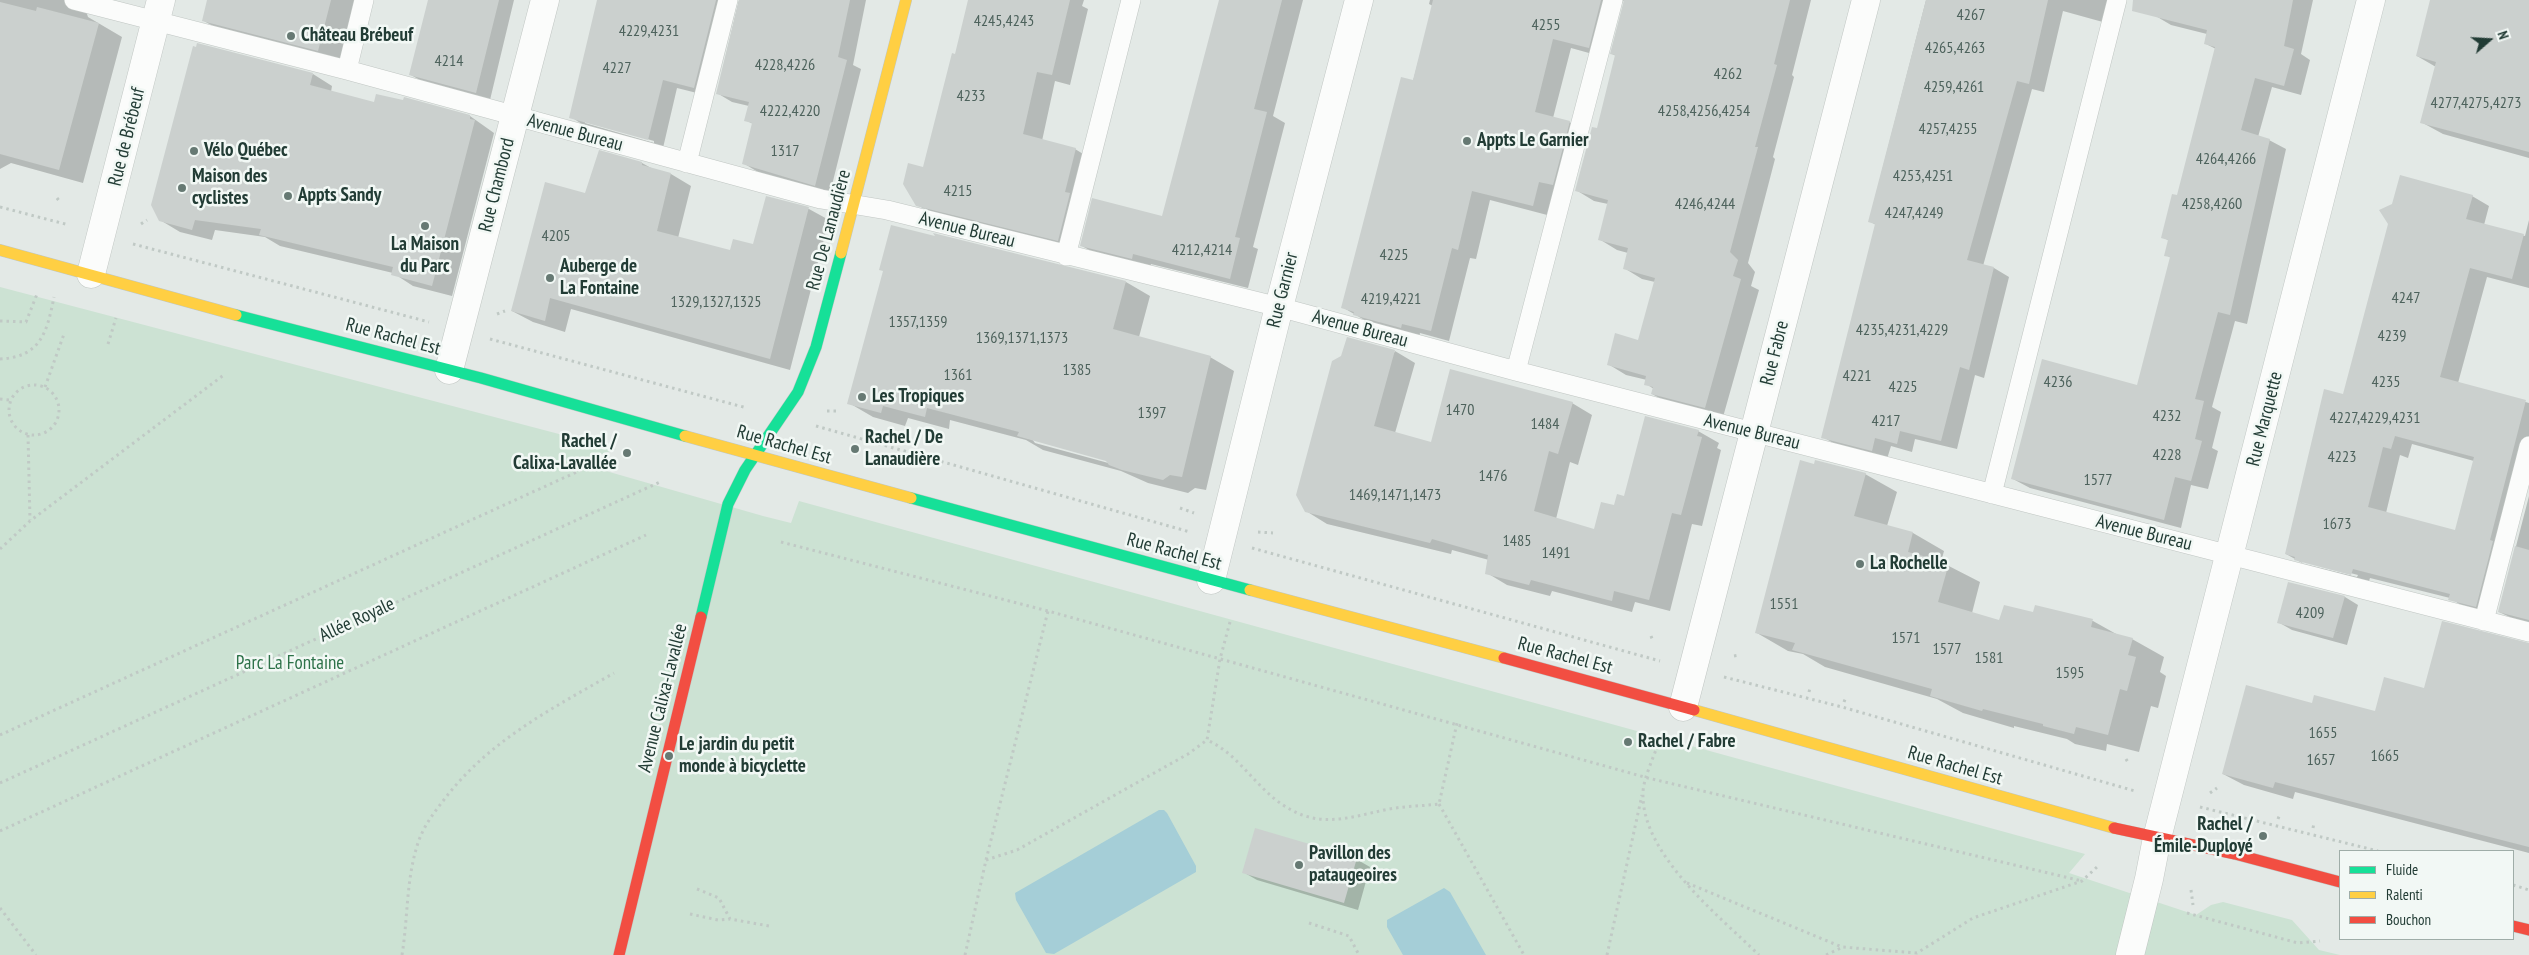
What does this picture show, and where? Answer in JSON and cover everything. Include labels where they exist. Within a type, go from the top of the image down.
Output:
[{"type":"main road","name":"Rue De Lanaudière","points":[[755,455],[784,417],[806,376],[855,204],[906,0]]},
{"type":"main road","name":"Rue Rachel Est","points":[[0,250],[91,274],[124,286],[449,370],[1211,580],[1684,707],[2093,824],[2339,882]]},
{"type":"main road","name":"Avenue Calixa-Lavallée","points":[[619,955],[728,504],[733,490],[755,455]]},
{"type":"main road","points":[[2514,926],[2529,930]]},
{"type":"street","name":"Rue Chambord","points":[[449,370],[545,0]]},
{"type":"street","name":"Rue Garnier","points":[[1211,580],[1358,0]]},
{"type":"street","name":"Rue Fabre","points":[[1684,707],[1866,0]]},
{"type":"street","name":"Rue Marquette","points":[[2130,952],[2157,838],[2371,0]]},
{"type":"street","name":"Rue de Brébeuf","points":[[91,274],[159,11]]},
{"type":"lane","name":"Avenue Bureau","points":[[74,0],[159,11],[346,70],[821,199],[887,210],[1066,256],[1279,307],[1754,433],[2529,632]]},
{"type":"lane","points":[[346,70],[364,0]]},
{"type":"lane","points":[[687,163],[728,0]]},
{"type":"lane","points":[[1066,256],[1131,0]]},
{"type":"lane","points":[[1516,371],[1613,0]]},
{"type":"lane","points":[[1992,494],[2118,0]]},
{"type":"lane","points":[[2484,621],[2529,446]]},
{"type":"path","points":[[57,198],[60,202]]},
{"type":"path","points":[[0,207],[55,221]]},
{"type":"path","points":[[141,224],[147,220]]},
{"type":"path","name":"Rue Rachel Est","points":[[136,245],[784,417],[1221,540],[1693,669],[1842,707],[2167,799],[2374,850]]},
{"type":"path","points":[[0,321],[26,322],[36,294]]},
{"type":"path","points":[[0,359],[29,351],[40,341],[48,329],[55,294]]},
{"type":"path","points":[[108,344],[117,317]]},
{"type":"path","points":[[45,387],[64,334]]},
{"type":"path","points":[[0,550],[30,521],[226,374]]},
{"type":"path","points":[[29,384],[45,387],[52,391],[59,406],[57,422],[45,433],[28,435],[14,426],[9,418],[10,400],[21,387],[29,384]]},
{"type":"path","points":[[0,399],[10,400]]},
{"type":"path","points":[[28,435],[30,521]]},
{"type":"path","points":[[0,735],[581,470]]},
{"type":"path","name":"Allée Royale","points":[[0,783],[660,482]]},
{"type":"path","points":[[1250,531],[1273,533]]},
{"type":"path","points":[[0,831],[646,535]]},
{"type":"path","points":[[781,542],[1048,611],[1458,723],[1648,778],[2082,881]]},
{"type":"path","points":[[965,955],[986,860],[1048,611]]},
{"type":"path","points":[[986,860],[1017,850],[1188,754],[1207,740],[1220,659],[1230,622]]},
{"type":"path","points":[[1651,636],[1653,641]]},
{"type":"path","points":[[1734,656],[1740,655]]},
{"type":"path","points":[[402,955],[408,883],[418,844],[427,823],[445,798],[464,774],[499,742],[540,715],[614,673]]},
{"type":"path","points":[[1458,723],[1439,804],[1524,955]]},
{"type":"path","points":[[1607,955],[1643,792],[1660,739]]},
{"type":"path","points":[[1207,740],[1219,745],[1276,800],[1296,813],[1319,820],[1366,816],[1390,809],[1439,804]]},
{"type":"path","points":[[2126,759],[2129,764]]},
{"type":"path","points":[[2210,793],[2217,788]]},
{"type":"path","points":[[1643,792],[1645,813],[1656,841],[1687,884],[1759,955]]},
{"type":"path","points":[[2278,819],[2280,814]]},
{"type":"path","points":[[2313,828],[2314,823]]},
{"type":"path","points":[[1687,884],[1842,948],[1917,953],[1973,918],[2082,881],[2098,866]]},
{"type":"path","points":[[2514,886],[2529,890]]},
{"type":"path","points":[[697,889],[719,898],[730,919]]},
{"type":"path","points":[[2191,890],[2193,905]]},
{"type":"path","points":[[0,908],[36,955]]},
{"type":"path","points":[[2187,913],[2298,943],[2320,941]]},
{"type":"path","points":[[690,914],[718,920],[730,919],[768,926]]},
{"type":"path","points":[[1308,924],[1349,936],[1360,955]]},
{"type":"path","points":[[1826,955],[1842,948]]},
{"type":"green space","name":"Parc La Fontaine","points":[[0,287],[616,449],[578,463],[763,516],[791,523],[799,501],[2085,854],[2069,873],[2196,915],[2211,905],[2223,902],[2292,920],[2319,950],[2340,955],[0,955]]},
{"type":"water","points":[[1159,810],[1164,810],[1167,813],[1196,866],[1196,872],[1054,954],[1046,953],[1016,900],[1015,893]]},
{"type":"water","points":[[1444,888],[1450,892],[1486,955],[1403,955],[1387,927],[1387,920]]},
{"type":"building","name":"Château Brébeuf","points":[[207,0],[331,0],[318,51],[202,21]]},
{"type":"building","points":[[428,0],[499,0],[476,93],[409,75]]},
{"type":"building","points":[[597,0],[716,0],[694,88],[663,80],[648,140],[569,118]]},
{"type":"building","points":[[739,0],[850,0],[838,57],[847,60],[815,186],[742,164],[752,123],[744,121],[749,102],[716,94]]},
{"type":"building","points":[[968,0],[1070,0],[1052,75],[1037,72],[1023,134],[1076,148],[1065,192],[1070,193],[1058,241],[916,206],[903,184],[908,163],[923,167],[952,53],[955,54]]},
{"type":"building","points":[[1219,0],[1282,0],[1254,109],[1267,112],[1235,237],[1240,238],[1230,279],[1133,254],[1132,259],[1080,246],[1092,198],[1162,216]]},
{"type":"building","points":[[1433,0],[1601,0],[1589,48],[1553,39],[1535,112],[1570,121],[1553,185],[1539,182],[1533,206],[1472,191],[1458,250],[1452,248],[1431,331],[1402,324],[1401,328],[1353,315],[1354,312],[1341,308],[1401,77],[1413,80]]},
{"type":"building","points":[[1624,0],[1790,0],[1774,64],[1777,65],[1755,147],[1758,147],[1730,252],[1738,260],[1733,276],[1741,279],[1705,408],[1651,394],[1653,387],[1644,385],[1646,376],[1607,365],[1615,333],[1638,340],[1655,278],[1623,269],[1628,248],[1598,240],[1608,200],[1575,191],[1592,127],[1597,128],[1615,55],[1610,54]]},
{"type":"building","points":[[1926,0],[2048,0],[2029,84],[2017,81],[1967,260],[1994,267],[1969,370],[1960,367],[1941,441],[1900,431],[1897,444],[1875,438],[1872,451],[1821,438],[1875,224],[1868,222]]},
{"type":"building","points":[[2133,0],[2293,0],[2284,46],[2294,49],[2284,86],[2255,78],[2241,130],[2270,139],[2230,315],[2218,312],[2195,399],[2204,401],[2195,439],[2202,441],[2191,481],[2175,477],[2164,520],[2011,479],[2042,359],[2137,385],[2170,257],[2164,256],[2168,240],[2161,238],[2172,194],[2177,195],[2215,47],[2204,44],[2207,30],[2132,11]]},
{"type":"building","points":[[2430,0],[2529,0],[2529,152],[2420,123],[2436,62],[2416,56]]},
{"type":"building","points":[[0,2],[36,11],[37,7],[99,23],[59,170],[0,154]]},
{"type":"building","points":[[197,43],[313,73],[310,85],[374,102],[376,94],[403,100],[404,97],[470,115],[470,119],[475,120],[432,286],[391,275],[393,267],[259,235],[261,229],[195,220],[192,230],[159,221],[151,205],[193,46],[196,47]]},
{"type":"building","points":[[599,150],[642,162],[642,165],[671,173],[657,231],[730,250],[733,239],[753,244],[766,196],[809,207],[770,359],[550,298],[545,321],[511,311],[545,182],[585,193]]},
{"type":"building","points":[[2400,175],[2473,195],[2466,219],[2524,234],[2512,279],[2470,268],[2440,377],[2526,400],[2490,540],[2493,541],[2476,607],[2448,600],[2450,594],[2353,569],[2351,575],[2294,560],[2295,557],[2285,554],[2324,389],[2343,394],[2388,224],[2379,210],[2392,204]],"holes":[[[2395,436],[2474,457],[2455,530],[2368,507],[2383,447],[2391,449]]]},
{"type":"building","points":[[891,225],[935,236],[933,233],[1126,281],[1113,329],[1211,356],[1182,477],[1170,475],[1163,480],[1122,470],[1109,465],[1106,461],[1017,436],[1019,432],[927,408],[925,417],[883,406],[881,413],[847,404],[883,271],[879,270]]},
{"type":"building","points":[[1347,337],[1395,350],[1374,426],[1431,442],[1450,369],[1573,402],[1558,454],[1549,451],[1534,511],[1594,529],[1601,502],[1614,505],[1617,494],[1624,496],[1645,416],[1699,430],[1697,436],[1702,437],[1681,515],[1672,513],[1649,600],[1614,591],[1612,601],[1531,580],[1529,585],[1485,574],[1488,555],[1432,539],[1430,543],[1305,512],[1296,495],[1332,361],[1341,356]]},
{"type":"building","points":[[1800,460],[1814,464],[1815,460],[1866,473],[1854,516],[1913,532],[1908,552],[1949,563],[1938,602],[1999,620],[2004,605],[2033,612],[2035,605],[2093,619],[2091,627],[2133,638],[2128,655],[2136,657],[2127,691],[2120,689],[2108,735],[2076,727],[2074,734],[2043,726],[2043,724],[1983,709],[1982,711],[1930,696],[1932,689],[1792,650],[1795,643],[1755,633]]},
{"type":"building","points":[[2515,546],[2529,550],[2529,620],[2498,612]]},
{"type":"building","points":[[2288,582],[2345,596],[2333,638],[2277,623]]},
{"type":"building","points":[[2442,621],[2529,643],[2529,847],[2275,782],[2273,788],[2222,774],[2246,685],[2312,703],[2314,695],[2375,711],[2384,677],[2424,688]]},
{"type":"building","name":"Pavillon des pataugeoires","points":[[1255,828],[1357,858],[1344,903],[1242,873]]},
{"type":"traffic: fast","points":[[701,617],[728,504],[745,470],[798,392],[816,347],[841,253]]},
{"type":"traffic: fast","points":[[236,315],[481,378],[685,436]]},
{"type":"traffic: fast","points":[[911,498],[1250,590]]},
{"type":"traffic: slow","points":[[841,253],[906,0]]},
{"type":"traffic: slow","points":[[0,250],[236,315]]},
{"type":"traffic: slow","points":[[685,436],[911,498]]},
{"type":"traffic: slow","points":[[1250,590],[1504,658]]},
{"type":"traffic: slow","points":[[1694,710],[2114,828]]},
{"type":"traffic: jam","points":[[619,955],[701,617]]},
{"type":"traffic: jam","points":[[1504,658],[1694,710]]},
{"type":"traffic: jam","points":[[2114,828],[2235,854],[2339,882]]},
{"type":"traffic: jam","points":[[2514,926],[2529,930]]},
{"type":"place","name":"Château Brébeuf","points":[[291,36]]},
{"type":"place","name":"Appts Le Garnier","points":[[1467,141]]},
{"type":"place","name":"Vélo Québec","points":[[194,151]]},
{"type":"place","name":"Maison des cyclistes","points":[[182,188]]},
{"type":"place","name":"Appts Sandy","points":[[288,196]]},
{"type":"place","name":"La Maison du Parc","points":[[425,226]]},
{"type":"place","name":"Auberge de La Fontaine","points":[[550,278]]},
{"type":"place","name":"Les Tropiques","points":[[862,397]]},
{"type":"place","name":"Rachel / De Lanaudière","points":[[855,449]]},
{"type":"place","name":"Rachel / Calixa-Lavallée","points":[[627,453]]},
{"type":"place","name":"La Rochelle","points":[[1860,564]]},
{"type":"place","name":"Rachel / Fabre","points":[[1628,742]]},
{"type":"place","name":"Le jardin du petit monde à bicyclette","points":[[669,756]]},
{"type":"place","name":"Rachel / Émile-Duployé","points":[[2263,836]]},
{"type":"place","name":"Pavillon des pataugeoires","points":[[1299,865]]}]
